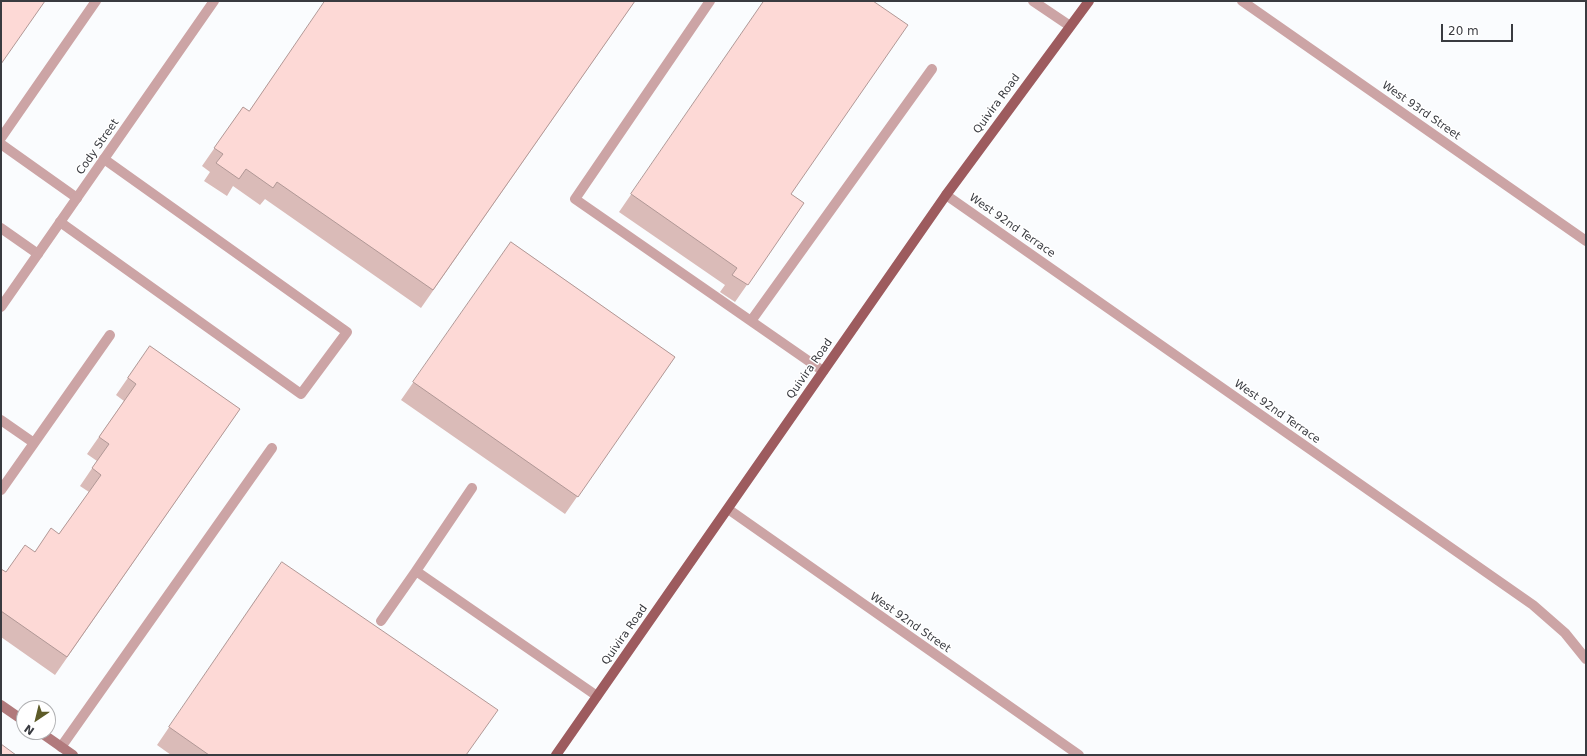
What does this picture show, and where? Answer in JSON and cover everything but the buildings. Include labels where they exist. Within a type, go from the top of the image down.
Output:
[{"type":"main road","name":"Quivira Road","points":[[556,755],[728,510],[946,194],[1088,1]]},
{"type":"street","points":[[1,138],[96,1]]},
{"type":"street","name":"Cody Street","points":[[1,307],[214,1]]},
{"type":"street","points":[[710,1],[575,199],[823,371]]},
{"type":"street","points":[[1033,1],[1070,26]]},
{"type":"street","name":"West 93rd Street","points":[[1242,1],[1586,241]]},
{"type":"street","points":[[751,321],[932,69]]},
{"type":"street","points":[[1,144],[77,198]]},
{"type":"street","points":[[60,222],[302,394],[347,332],[104,159]]},
{"type":"street","name":"West 92nd Terrace","points":[[946,194],[1533,605],[1564,633],[1586,659]]},
{"type":"street","points":[[1,228],[38,254]]},
{"type":"street","points":[[1,490],[110,335]]},
{"type":"street","points":[[1,420],[34,443]]},
{"type":"street","points":[[61,747],[272,448]]},
{"type":"street","points":[[380,622],[472,488]]},
{"type":"street","name":"West 92nd Street","points":[[728,510],[1079,755]]},
{"type":"street","points":[[416,571],[597,696]]},
{"type":"street","points":[[1,705],[16,715]]},
{"type":"street","points":[[51,740],[73,755]]}]
